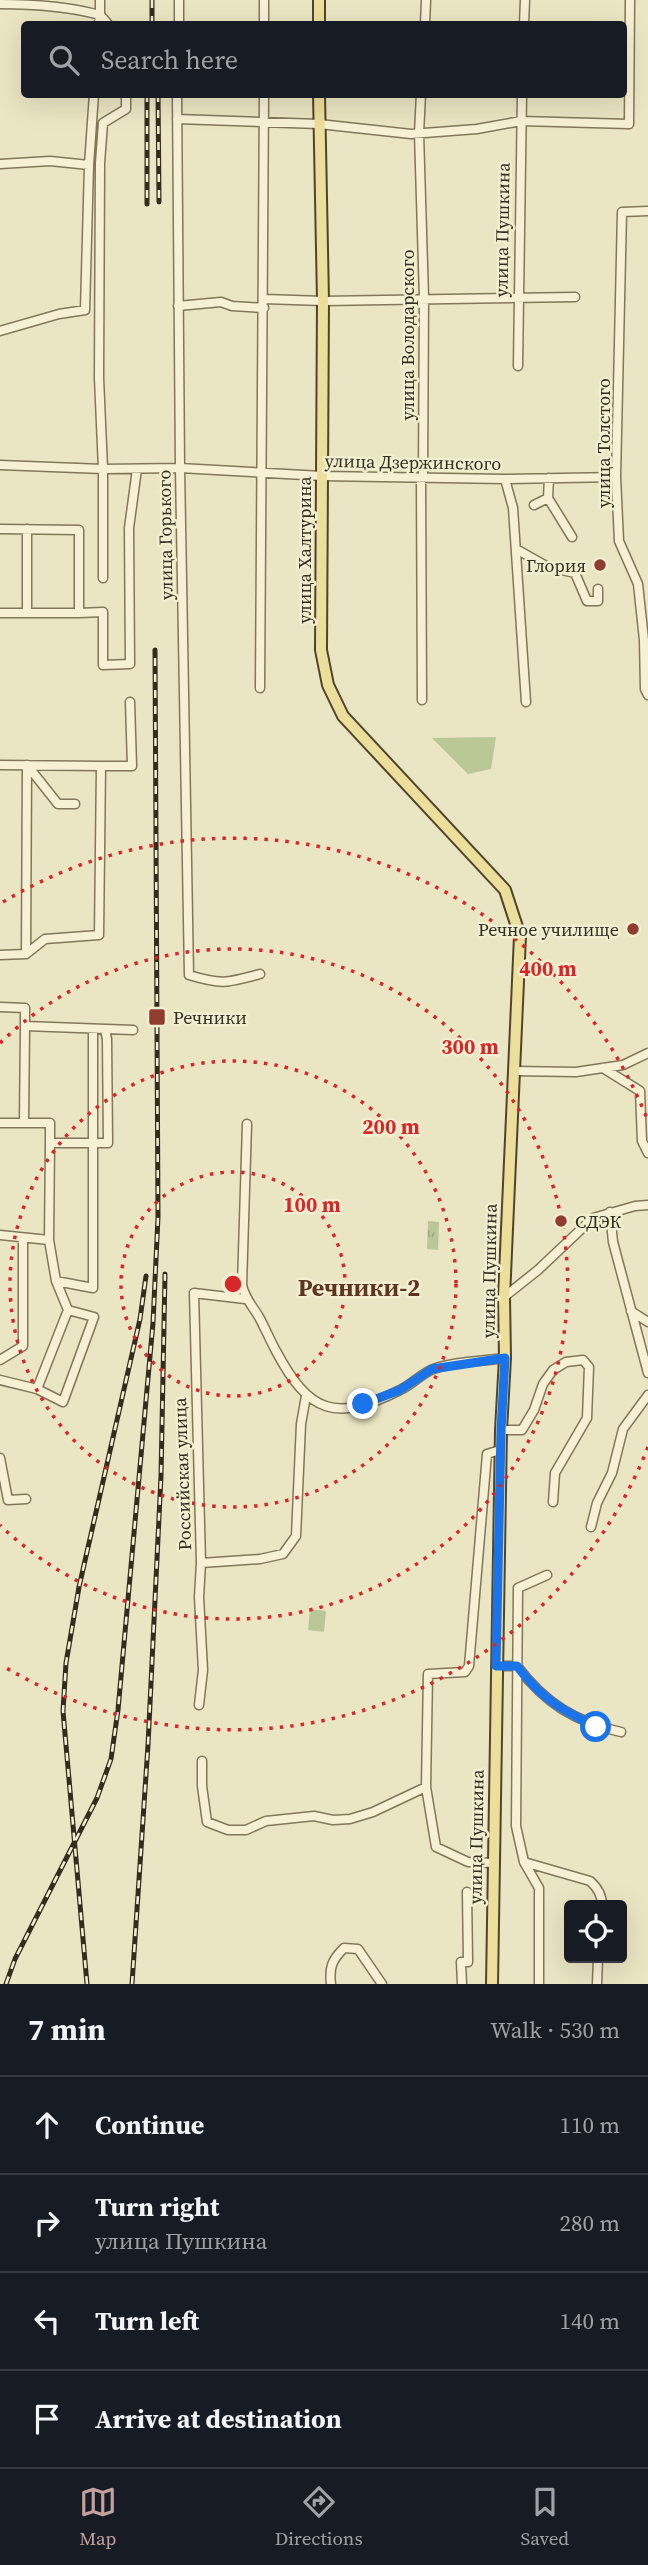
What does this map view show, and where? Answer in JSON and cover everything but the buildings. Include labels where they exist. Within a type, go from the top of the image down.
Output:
[{"type":"main road","points":[[319,0],[319,21]]},
{"type":"main road","name":"улица Халтурина","points":[[319,98],[323,301],[321,650],[328,685],[343,716],[505,890],[520,936]]},
{"type":"main road","name":"улица Пушкина","points":[[492,1984],[504,1297],[520,936]]},
{"type":"street","points":[[99,21],[100,0]]},
{"type":"street","points":[[179,0],[179,21]]},
{"type":"street","points":[[264,0],[264,21]]},
{"type":"street","points":[[425,21],[426,0]]},
{"type":"street","points":[[524,21],[525,0]]},
{"type":"street","points":[[177,119],[319,124],[419,133],[477,130],[521,121],[629,124],[630,0]]},
{"type":"street","points":[[0,5],[40,4],[100,15],[105,21]]},
{"type":"street","points":[[0,331],[59,314],[85,310],[94,98]]},
{"type":"street","points":[[103,578],[103,469],[99,379],[100,163],[103,123],[126,109],[126,98]]},
{"type":"street","name":"улица Горького","points":[[177,98],[189,975],[216,983],[228,983],[260,974]]},
{"type":"street","points":[[260,688],[264,98]]},
{"type":"street","name":"улица Володарского","points":[[421,98],[419,133],[424,298],[421,478],[422,700]]},
{"type":"street","name":"улица Пушкина","points":[[518,366],[522,98]]},
{"type":"street","points":[[0,164],[50,162],[89,165]]},
{"type":"street","name":"улица Толстого","points":[[648,211],[622,212],[616,477],[619,541],[638,584],[645,640],[645,689],[648,695]]},
{"type":"street","points":[[178,306],[220,302],[232,306],[424,298],[575,297]]},
{"type":"street","name":"улица Дзержинского","points":[[0,465],[103,469],[180,468],[262,474],[421,478],[616,477]]},
{"type":"street","points":[[0,613],[103,612],[103,665],[130,664],[129,528],[136,469]]},
{"type":"street","points":[[549,478],[548,498],[572,537]]},
{"type":"street","points":[[505,479],[513,508],[526,702]]},
{"type":"street","points":[[534,505],[548,498]]},
{"type":"street","points":[[0,529],[79,530],[79,613]]},
{"type":"street","points":[[27,529],[27,613]]},
{"type":"street","points":[[516,550],[548,567],[575,573],[587,601],[598,601],[598,589]]},
{"type":"street","points":[[0,765],[131,766],[130,702]]},
{"type":"street","points":[[27,765],[58,804],[75,804]]},
{"type":"street","points":[[26,954],[27,765]]},
{"type":"street","points":[[0,955],[26,954],[46,939],[99,935],[101,766]]},
{"type":"street","points":[[0,1007],[25,1008],[24,1123]]},
{"type":"street","points":[[25,1026],[133,1030]]},
{"type":"street","points":[[56,1281],[93,1288],[93,1029]]},
{"type":"street","points":[[50,1143],[108,1143],[105,1030]]},
{"type":"street","points":[[514,1071],[576,1072],[623,1065],[648,1053]]},
{"type":"street","points":[[603,1068],[640,1091],[642,1141],[648,1153]]},
{"type":"street","points":[[0,1123],[50,1123],[49,1240],[56,1281],[68,1310],[37,1390]]},
{"type":"street","points":[[247,1125],[243,1285],[245,1299],[306,1396],[326,1408],[339,1409],[368,1403],[400,1390],[432,1369],[505,1358]]},
{"type":"street","points":[[504,1297],[538,1270],[593,1218],[648,1205]]},
{"type":"street","points":[[610,1212],[614,1242],[648,1373]]},
{"type":"street","points":[[0,1235],[49,1240]]},
{"type":"street","points":[[0,1360],[23,1346],[23,1238]]},
{"type":"street","name":"Российская улица","points":[[199,1705],[203,1670],[199,1597],[201,1563],[194,1293],[245,1299]]},
{"type":"street","points":[[0,1380],[37,1390],[63,1402],[94,1317],[68,1310]]},
{"type":"street","points":[[631,1311],[648,1322]]},
{"type":"street","points":[[501,1430],[522,1430],[534,1410],[543,1384],[553,1370],[566,1362],[583,1360],[589,1367],[587,1418],[555,1473],[553,1502]]},
{"type":"street","points":[[591,1527],[597,1503],[612,1474],[623,1429],[648,1395]]},
{"type":"street","points":[[201,1563],[260,1559],[283,1554],[296,1536],[301,1424],[306,1396]]},
{"type":"street","points":[[493,1863],[468,1862],[436,1847],[426,1787],[428,1674],[464,1672],[469,1666],[487,1454],[500,1450]]},
{"type":"street","points":[[0,1458],[8,1500],[26,1499]]},
{"type":"street","points":[[539,1984],[539,1888],[524,1862],[516,1826],[518,1588],[547,1575]]},
{"type":"street","points":[[496,1666],[517,1666]]},
{"type":"street","points":[[517,1666],[534,1689],[554,1705],[596,1727],[621,1732]]},
{"type":"street","points":[[202,1761],[207,1822],[228,1830],[246,1830],[266,1821],[314,1816],[333,1820],[350,1819],[373,1812],[426,1787]]},
{"type":"street","points":[[524,1862],[590,1881],[597,1887],[602,1900]]},
{"type":"street","points":[[461,1984],[461,1962],[468,1962],[467,1892]]},
{"type":"street","points":[[331,1984],[329,1970],[332,1959],[344,1948],[358,1949],[382,1984]]},
{"type":"street","points":[[597,1984],[598,1963]]},
{"type":"green space","points":[[496,737],[491,769],[468,774],[432,738]]},
{"type":"green space","points":[[428,1221],[439,1222],[438,1250],[427,1249]]},
{"type":"green space","points":[[310,1609],[326,1611],[324,1632],[308,1630]]},
{"type":"railway","points":[[152,0],[152,21]]},
{"type":"railway","points":[[147,98],[147,204]]},
{"type":"railway","points":[[158,98],[159,202]]},
{"type":"railway","points":[[6,1984],[15,1959],[97,1798],[111,1759],[118,1710],[153,1323],[158,1217],[155,650]]},
{"type":"railway","points":[[132,1984],[148,1745],[161,1476],[165,1274]]},
{"type":"railway","points":[[87,1984],[63,1711],[66,1663],[79,1587],[140,1319],[146,1276]]},
{"type":"place","name":"Глория","points":[[600,565]]},
{"type":"place","name":"Речное училище","points":[[633,929]]},
{"type":"place","name":"Речники","points":[[157,1017]]},
{"type":"place","name":"СДЭК","points":[[561,1221]]},
{"type":"district","name":"Речники-2","points":[[359,1287]]},
{"type":"route","points":[[363,1404],[400,1390],[432,1369],[505,1358],[496,1666],[517,1666],[534,1689],[554,1705],[596,1727]]}]
